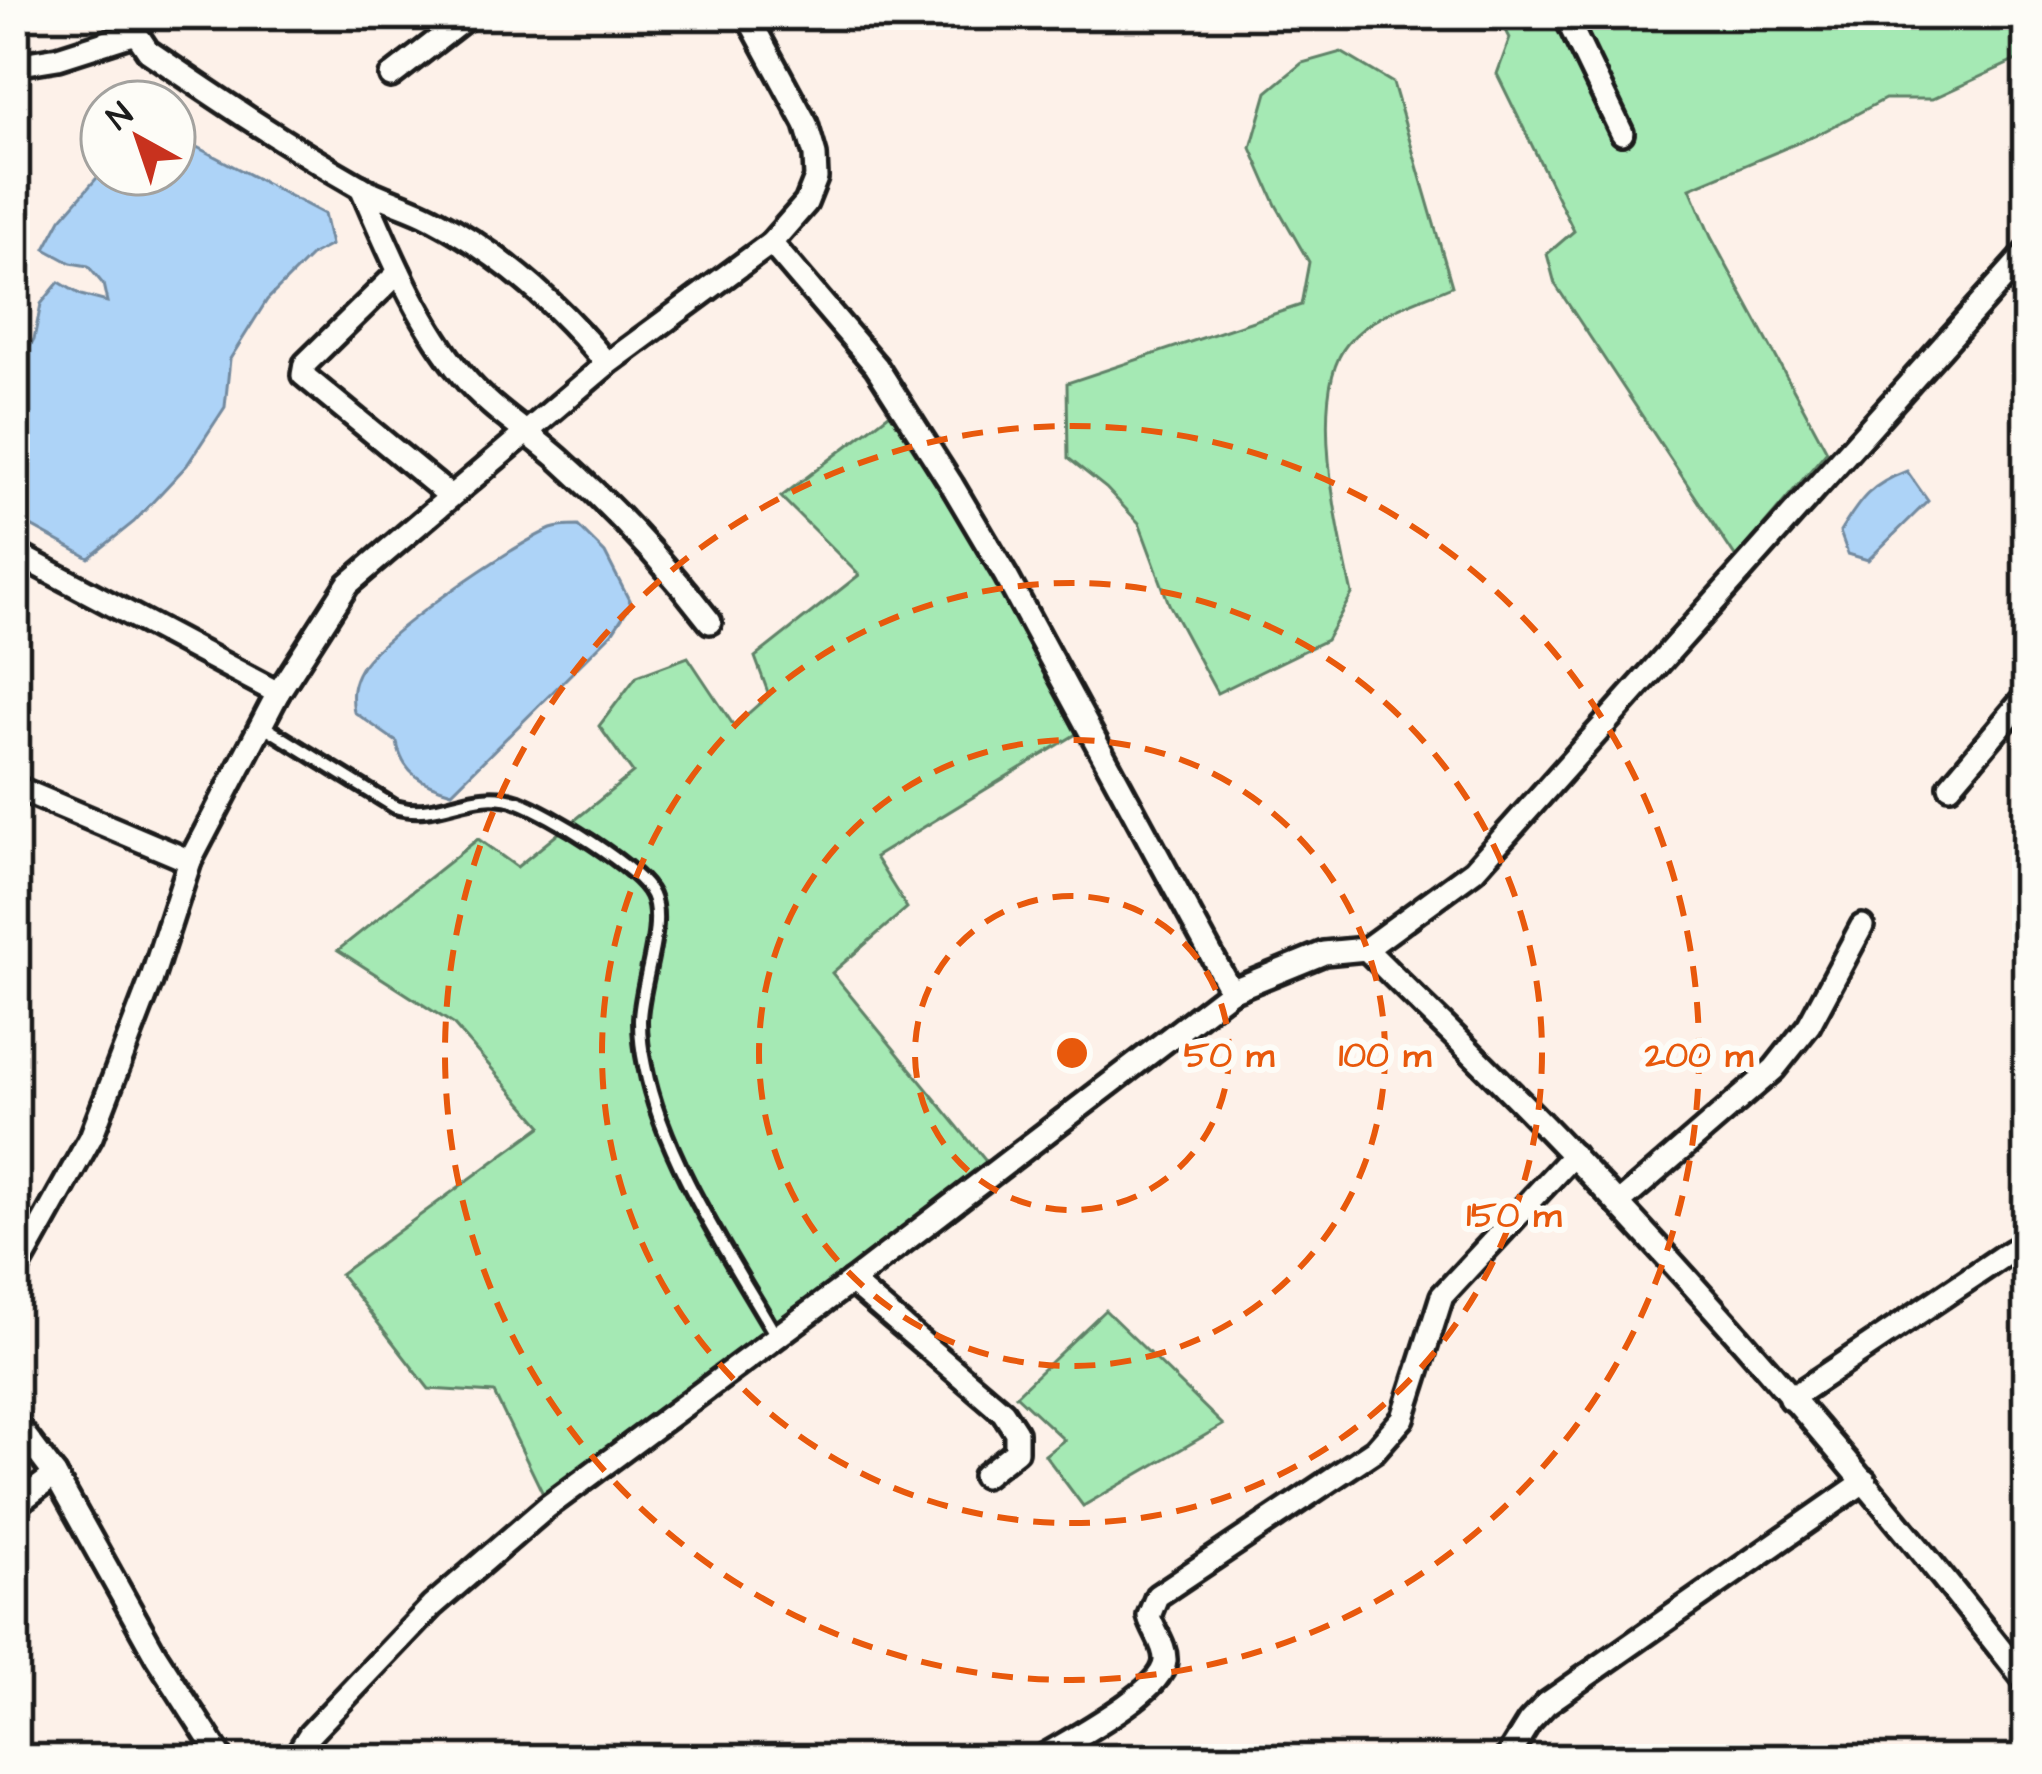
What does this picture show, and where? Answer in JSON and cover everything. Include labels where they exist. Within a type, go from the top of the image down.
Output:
[{"type":"street","points":[[391,76],[470,15]]},
{"type":"street","points":[[15,1273],[91,1137],[152,981],[190,861],[278,693],[348,584],[607,364],[771,243],[806,203],[816,178],[806,124],[747,15]]},
{"type":"street","points":[[1565,15],[1622,133]]},
{"type":"street","points":[[15,65],[58,58],[138,24],[148,51],[361,188],[436,220],[536,287],[568,316],[607,364]]},
{"type":"street","points":[[361,188],[399,272],[461,374],[618,511],[710,622]]},
{"type":"street","points":[[771,243],[877,366],[952,484],[1231,991]]},
{"type":"street","points":[[1366,949],[1474,869],[2027,252]]},
{"type":"street","points":[[399,272],[304,364],[303,374],[450,496]]},
{"type":"street","points":[[15,553],[278,693]]},
{"type":"street","points":[[1950,785],[2027,695]]},
{"type":"street","points":[[15,787],[190,861]]},
{"type":"street","points":[[1618,1204],[1774,1069],[1809,1025],[1862,926]]},
{"type":"street","points":[[294,1759],[310,1734],[432,1606],[547,1507],[1231,991],[1324,953],[1354,947],[1366,949],[1618,1204],[1864,1481],[2027,1683]]},
{"type":"street","points":[[1039,1759],[1143,1693],[1161,1676],[1165,1656],[1149,1616],[1157,1596],[1391,1435],[1411,1400],[1442,1296],[1573,1155]]},
{"type":"street","points":[[1790,1399],[2003,1256],[2013,1250],[2027,1254]]},
{"type":"street","points":[[850,1282],[1003,1412],[1016,1432],[1016,1451],[984,1476]]},
{"type":"street","points":[[15,1422],[55,1475],[156,1656],[222,1759]]},
{"type":"street","points":[[15,1504],[55,1475]]},
{"type":"street","points":[[1506,1759],[1546,1704],[1864,1481]]},
{"type":"lane","points":[[262,725],[395,807],[431,812],[471,797],[496,796],[522,803],[581,835],[652,893],[656,913],[640,1019],[645,1069],[701,1205],[776,1336]]},
{"type":"green space","points":[[1498,15],[2024,15],[2027,55],[1932,99],[1885,99],[1817,135],[1690,188],[1711,237],[1827,451],[1736,558],[1555,284],[1547,254],[1574,231],[1497,74],[1510,38]]},
{"type":"green space","points":[[1341,52],[1393,83],[1452,286],[1370,324],[1348,343],[1336,365],[1329,395],[1329,465],[1352,594],[1326,640],[1217,693],[1169,604],[1139,523],[1068,458],[1067,383],[1301,305],[1309,262],[1251,148],[1267,92],[1302,63]]},
{"type":"green space","points":[[902,404],[1086,728],[875,857],[907,908],[832,973],[989,1165],[544,1496],[494,1393],[429,1389],[340,1274],[542,1126],[453,1024],[338,950],[478,839],[517,867],[633,773],[599,726],[637,676],[688,657],[734,726],[769,695],[755,657],[859,575],[781,497]]},
{"type":"green space","points":[[1105,1310],[1223,1425],[1083,1506],[1045,1455],[1064,1440],[1016,1395]]},
{"type":"water","points":[[198,148],[324,214],[331,245],[312,255],[267,300],[230,359],[225,407],[187,465],[134,522],[89,558],[15,517],[15,372],[34,339],[41,304],[59,282],[107,302],[103,284],[88,266],[45,249],[79,198],[198,198]]},
{"type":"water","points":[[1907,471],[1928,501],[1868,560],[1848,554],[1840,532],[1854,510],[1875,487]]},
{"type":"water","points":[[578,526],[605,553],[631,604],[612,633],[452,792],[423,781],[409,770],[397,742],[354,712],[353,689],[361,668],[394,635],[479,571],[551,529]]}]
